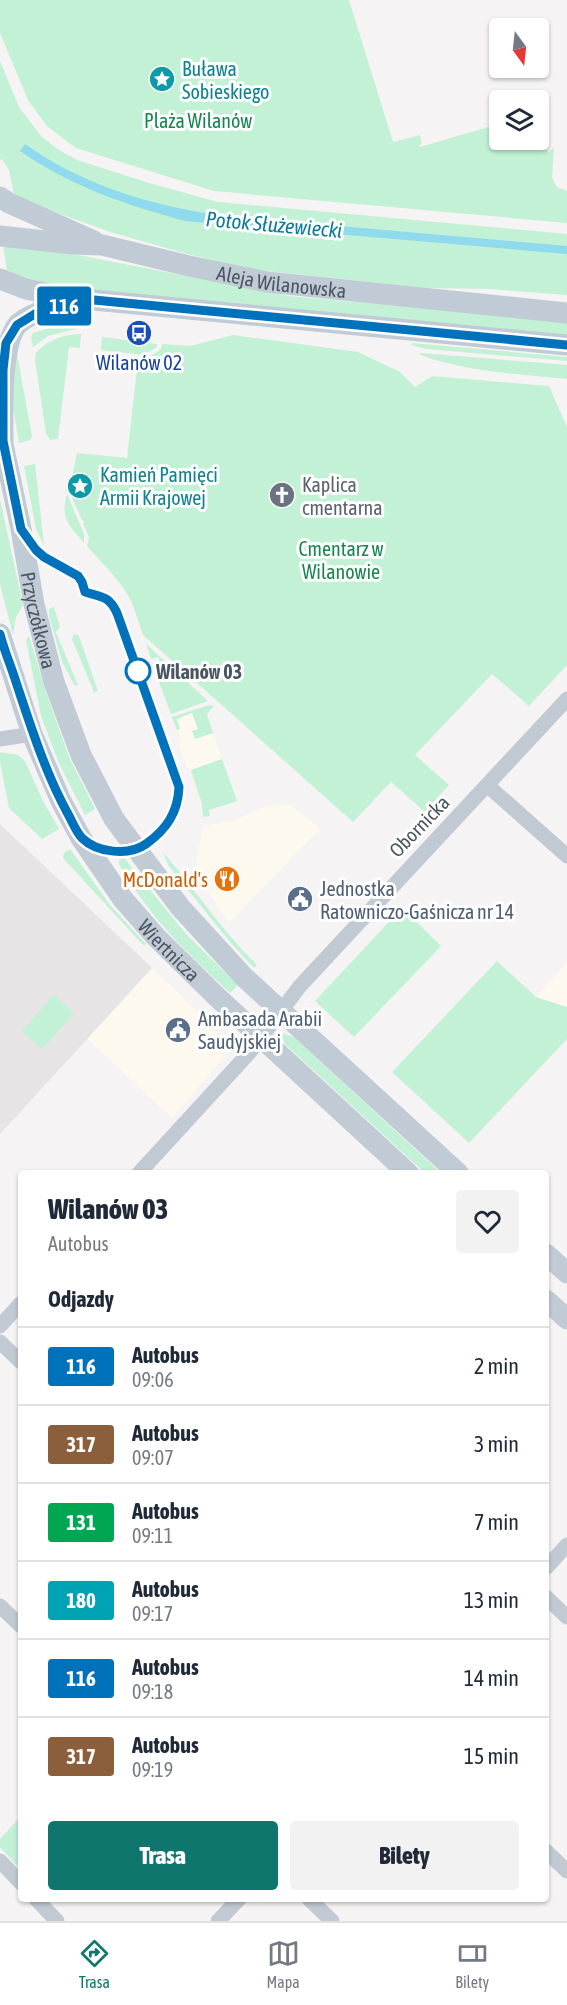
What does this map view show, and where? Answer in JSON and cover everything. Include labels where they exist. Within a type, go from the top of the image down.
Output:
[{"type":"main road","points":[[0,197],[102,245]]},
{"type":"main road","name":"Aleja Wilanowska","points":[[0,236],[102,245],[267,282],[567,313]]},
{"type":"main road","name":"Aleja Wilanowska","points":[[0,279],[42,294],[567,345]]},
{"type":"main road","name":"Przyczółkowa","points":[[73,735],[54,682],[34,604],[1,436],[3,362],[10,333],[27,317],[38,312],[94,300]]},
{"type":"main road","name":"Przyczółkowa","points":[[0,634],[32,734]]},
{"type":"main road","name":"Wiertnicza","points":[[32,734],[53,784],[75,827],[122,898],[155,936],[405,1170]]},
{"type":"main road","name":"Wiertnicza","points":[[73,735],[90,776],[125,836],[180,907],[213,944],[280,1010],[455,1170]]},
{"type":"main road","points":[[549,1257],[567,1273]]},
{"type":"main road","points":[[549,1303],[567,1319]]},
{"type":"street","name":"Obornicka","points":[[142,1170],[249,1053],[293,994],[567,699]]},
{"type":"street","points":[[0,739],[32,734]]},
{"type":"street","points":[[488,784],[567,856]]},
{"type":"street","points":[[0,1326],[18,1306]]},
{"type":"street","points":[[0,1342],[18,1359]]},
{"type":"street","points":[[549,1565],[567,1545]]},
{"type":"street","points":[[549,1600],[567,1617]]},
{"type":"street","points":[[0,1606],[18,1623]]},
{"type":"street","points":[[549,1854],[567,1871]]},
{"type":"street","points":[[0,1861],[18,1880]]},
{"type":"street","points":[[39,1902],[57,1921]]},
{"type":"street","points":[[218,1921],[236,1902]]},
{"type":"street","points":[[312,1902],[332,1921]]},
{"type":"shaded area","points":[[192,713],[198,729],[195,739],[213,733],[222,759],[191,770],[187,768],[178,742],[181,741],[177,730],[180,728],[176,719]]},
{"type":"shaded area","points":[[282,804],[292,806],[320,829],[229,923],[194,871],[203,827],[235,820],[264,807]]},
{"type":"shaded area","points":[[0,824],[152,968],[0,1134]]},
{"type":"shaded area","points":[[567,962],[567,1007],[536,997]]},
{"type":"shaded area","points":[[152,968],[208,1021],[230,1051],[172,1118],[87,1039]]},
{"type":"green space","name":"Plaża Wilanów","points":[[0,0],[349,0],[393,142],[420,135],[422,144],[419,145],[420,147],[489,127],[489,150],[547,150],[549,152],[554,147],[552,178],[557,187],[567,191],[567,223],[214,191],[76,148],[47,126],[28,100],[0,33]]},
{"type":"green space","points":[[0,61],[19,107],[41,136],[77,160],[218,202],[567,234],[567,295],[490,289],[426,288],[257,270],[191,255],[110,232],[30,203],[14,195],[9,170],[2,159],[0,160]]},
{"type":"green space","points":[[3,244],[42,248],[289,296],[567,321],[567,338],[54,288],[7,271]]},
{"type":"green space","points":[[79,323],[80,328],[48,336],[33,347],[31,338],[33,333],[62,324]]},
{"type":"green space","points":[[81,334],[80,348],[69,347],[58,439],[50,440],[46,433],[35,360],[36,353],[56,339]]},
{"type":"green space","name":"Cmentarz w Wilanowie","points":[[233,335],[358,352],[400,372],[415,387],[432,376],[549,386],[567,427],[567,665],[529,706],[492,674],[415,755],[449,785],[425,812],[391,782],[353,822],[143,635],[128,595],[118,580],[87,546],[89,537],[83,523],[85,522],[69,491],[71,485],[81,490],[83,485],[71,483],[77,453],[127,458],[138,360],[145,360],[161,349],[162,344],[190,346]]},
{"type":"green space","points":[[102,337],[157,344],[157,347],[144,355],[101,350]]},
{"type":"green space","points":[[412,343],[567,357],[567,361],[426,349],[411,345]]},
{"type":"green space","points":[[420,353],[567,365],[567,379],[474,369],[438,361],[420,355]]},
{"type":"green space","points":[[17,354],[32,436],[30,440],[19,443],[10,389]]},
{"type":"green space","points":[[35,464],[44,545],[36,529],[24,466]]},
{"type":"green space","points":[[67,494],[84,534],[84,543],[65,516]]},
{"type":"green space","points":[[0,499],[23,605],[16,617],[13,635],[0,584]]},
{"type":"green space","points":[[54,607],[60,627],[56,632],[78,685],[75,686],[62,662],[49,616],[49,609]]},
{"type":"green space","points":[[74,634],[79,636],[98,691],[94,692],[72,639]]},
{"type":"green space","points":[[29,636],[69,757],[95,809],[85,815],[58,761],[41,716],[26,640]]},
{"type":"green space","points":[[146,644],[208,701],[171,714],[156,674],[163,671],[158,657],[151,659]]},
{"type":"green space","points":[[209,705],[214,706],[207,714],[213,733],[195,739],[192,731],[198,729],[192,713],[177,719],[180,729],[177,730],[172,717]]},
{"type":"green space","points":[[0,752],[18,755],[25,761],[59,829],[42,839],[9,808]]},
{"type":"green space","points":[[222,759],[237,801],[209,810],[210,816],[203,817],[202,804],[191,770]]},
{"type":"green space","points":[[70,849],[110,905],[146,944],[144,946],[63,858],[64,853]]},
{"type":"green space","points":[[163,852],[232,938],[257,965],[254,968],[168,865]]},
{"type":"green space","points":[[124,858],[186,934],[238,985],[230,993],[183,948],[156,918],[119,864],[119,860]]},
{"type":"green space","points":[[402,908],[441,946],[354,1037],[315,1001]]},
{"type":"green space","points":[[497,961],[536,997],[567,1007],[567,1039],[469,1143],[392,1072]]},
{"type":"green space","points":[[54,995],[74,1013],[42,1049],[22,1031]]},
{"type":"green space","points":[[284,1033],[295,1038],[438,1170],[422,1170],[286,1045],[281,1036]]},
{"type":"green space","points":[[18,1819],[18,1867],[0,1847],[0,1839]]},
{"type":"water","name":"Potok Służewiecki","points":[[25,144],[71,172],[95,183],[145,200],[197,212],[567,246],[567,254],[185,221],[120,201],[79,184],[20,151]]},
{"type":"bus line","name":"116","points":[[0,634],[32,734],[61,801],[81,838],[96,846],[125,852],[144,846],[166,826],[174,813],[179,801],[179,787],[117,613],[107,598],[85,592],[78,576],[50,562],[36,550],[21,529],[3,441],[3,370],[6,343],[10,333],[27,317],[38,312],[94,300],[567,345]]},
{"type":"place","name":"Buława Sobieskiego","points":[[162,79]]},
{"type":"place","name":"Wilanów 02","points":[[139,333]]},
{"type":"place","name":"Kamień Pamięci Armii Krajowej","points":[[80,486]]},
{"type":"place","name":"Kaplica cmentarna","points":[[282,495]]},
{"type":"place","name":"Wilanów 03","points":[[138,671]]},
{"type":"place","name":"McDonald's","points":[[227,879]]},
{"type":"place","name":"Jednostka Ratowniczo-Gaśnicza nr 14","points":[[300,899]]},
{"type":"place","name":"Ambasada Arabii Saudyjskiej","points":[[178,1030]]}]
